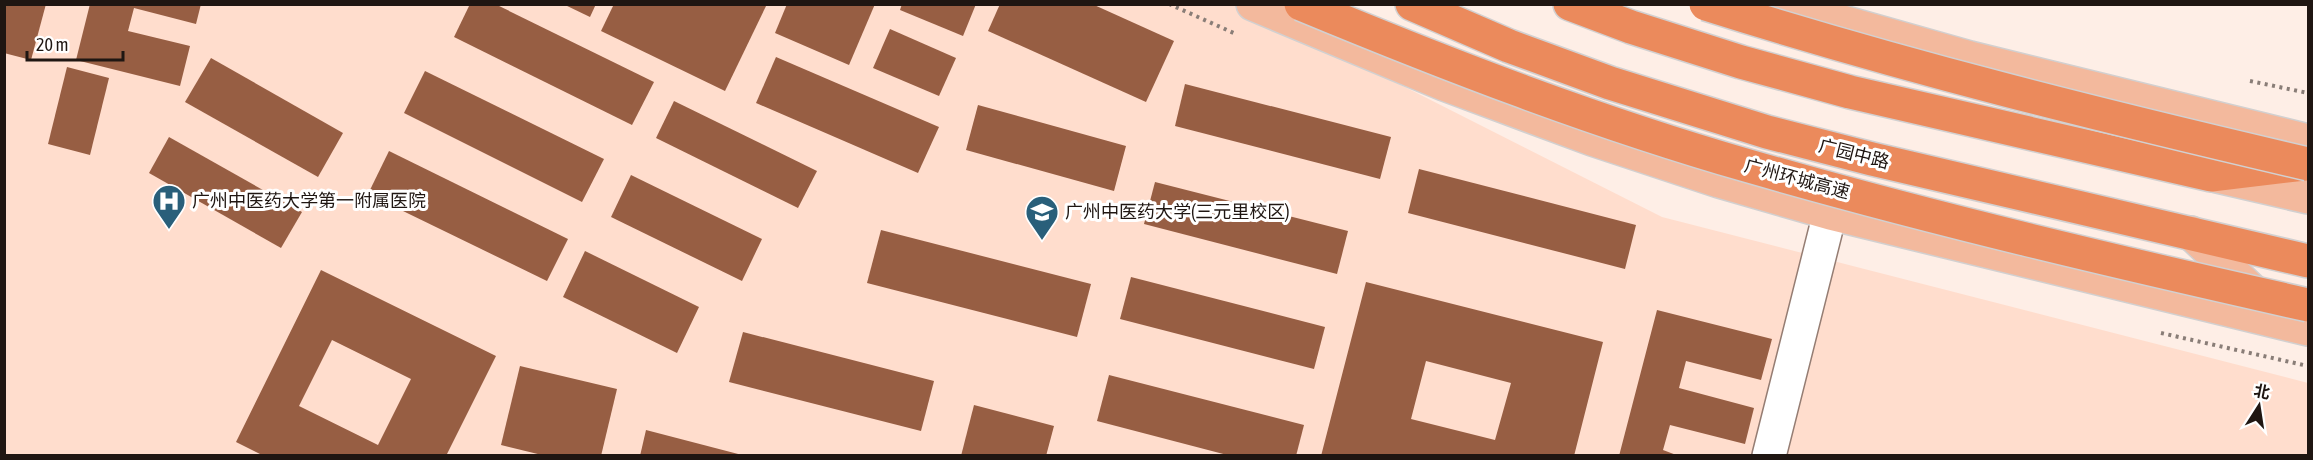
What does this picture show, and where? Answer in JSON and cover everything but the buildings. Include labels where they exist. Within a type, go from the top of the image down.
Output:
[{"type":"highway","name":"广州环城高速","points":[[1301,4],[1483,79],[1599,119],[1748,166],[2133,265],[2302,320]]},
{"type":"highway","name":"广园中路","points":[[1413,4],[1509,46],[1610,83],[1714,116],[1872,159],[2308,261]]},
{"type":"highway","points":[[1570,4],[1631,27],[1741,62],[1850,92],[2211,175],[2308,164]]},
{"type":"highway","points":[[1706,4],[1803,35],[1946,75],[2117,120],[2308,164]]},
{"type":"main road","points":[[1253,4],[1444,84],[1592,139],[1719,181],[1830,213],[2302,320]]},
{"type":"main road","points":[[1779,4],[1970,58],[2308,141]]},
{"type":"main road","points":[[1970,58],[2066,141]]},
{"type":"main road","points":[[2211,175],[2308,197]]},
{"type":"main road","points":[[2191,233],[2302,320]]},
{"type":"lane","points":[[1769,456],[1830,213]]},
{"type":"path","points":[[1169,4],[1181,7],[1243,38]]},
{"type":"path","points":[[2250,81],[2308,93]]},
{"type":"path","points":[[2161,333],[2308,366]]},
{"type":"shaded area","name":"广州中医药大学(三元里校区)","points":[[4,5],[1243,5],[1662,217],[2308,383],[2308,455],[5,455]]},
{"type":"place","name":"广州中医药大学第一附属医院","points":[[169,230]]},
{"type":"place","name":"广州中医药大学(三元里校区)","points":[[1042,241]]}]
